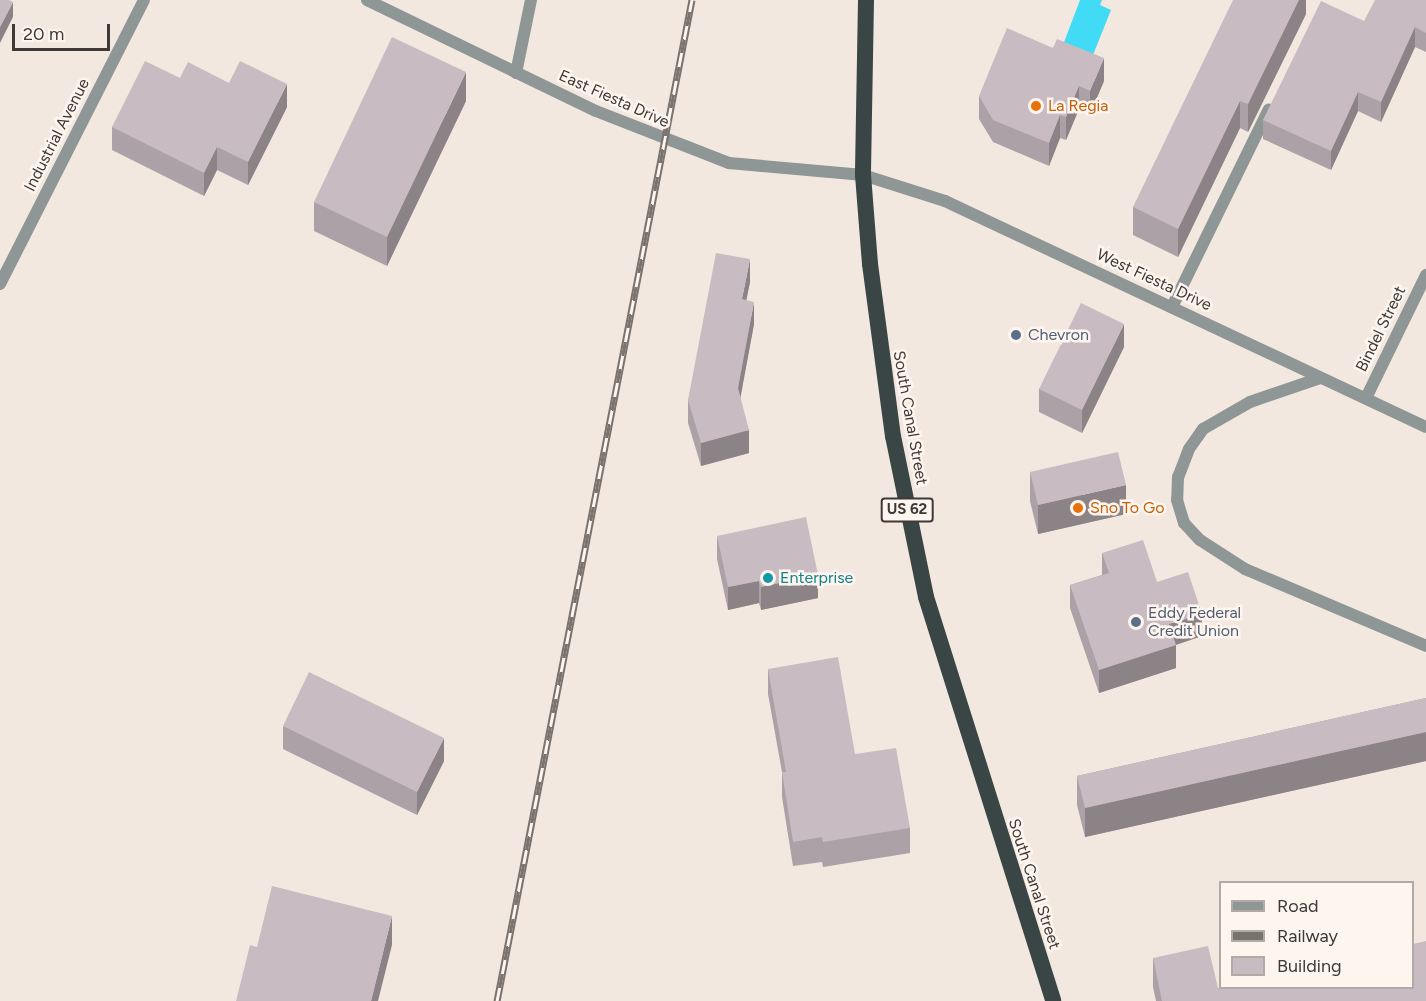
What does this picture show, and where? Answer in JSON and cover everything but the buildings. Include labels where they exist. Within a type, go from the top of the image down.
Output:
[{"type":"highway","name":"South Canal Street","points":[[866,0],[863,175],[878,340],[893,436],[926,597],[1053,1001]]},
{"type":"street","name":"Industrial Avenue","points":[[0,284],[144,0]]},
{"type":"street","name":"East Fiesta Drive","points":[[367,0],[596,111],[729,163],[863,175]]},
{"type":"street","points":[[516,73],[531,0]]},
{"type":"street","points":[[1173,307],[1274,99]]},
{"type":"street","name":"West Fiesta Drive","points":[[863,175],[945,201],[1426,427]]},
{"type":"street","name":"Bindel Street","points":[[1366,398],[1426,274]]},
{"type":"street","points":[[1320,378],[1250,402],[1203,429],[1189,449],[1178,477],[1177,500],[1184,523],[1200,540],[1245,569],[1426,646]]},
{"type":"water","points":[[1080,0],[1102,0],[1100,5],[1111,10],[1087,70],[1058,58]]},
{"type":"railway","points":[[497,1001],[692,0]]},
{"type":"place","name":"La Regia","points":[[1036,106]]},
{"type":"place","name":"Chevron","points":[[1016,335]]},
{"type":"place","name":"Sno To Go","points":[[1078,508]]},
{"type":"place","name":"Enterprise","points":[[768,578]]},
{"type":"place","name":"Eddy Federal Credit Union","points":[[1136,622]]}]
